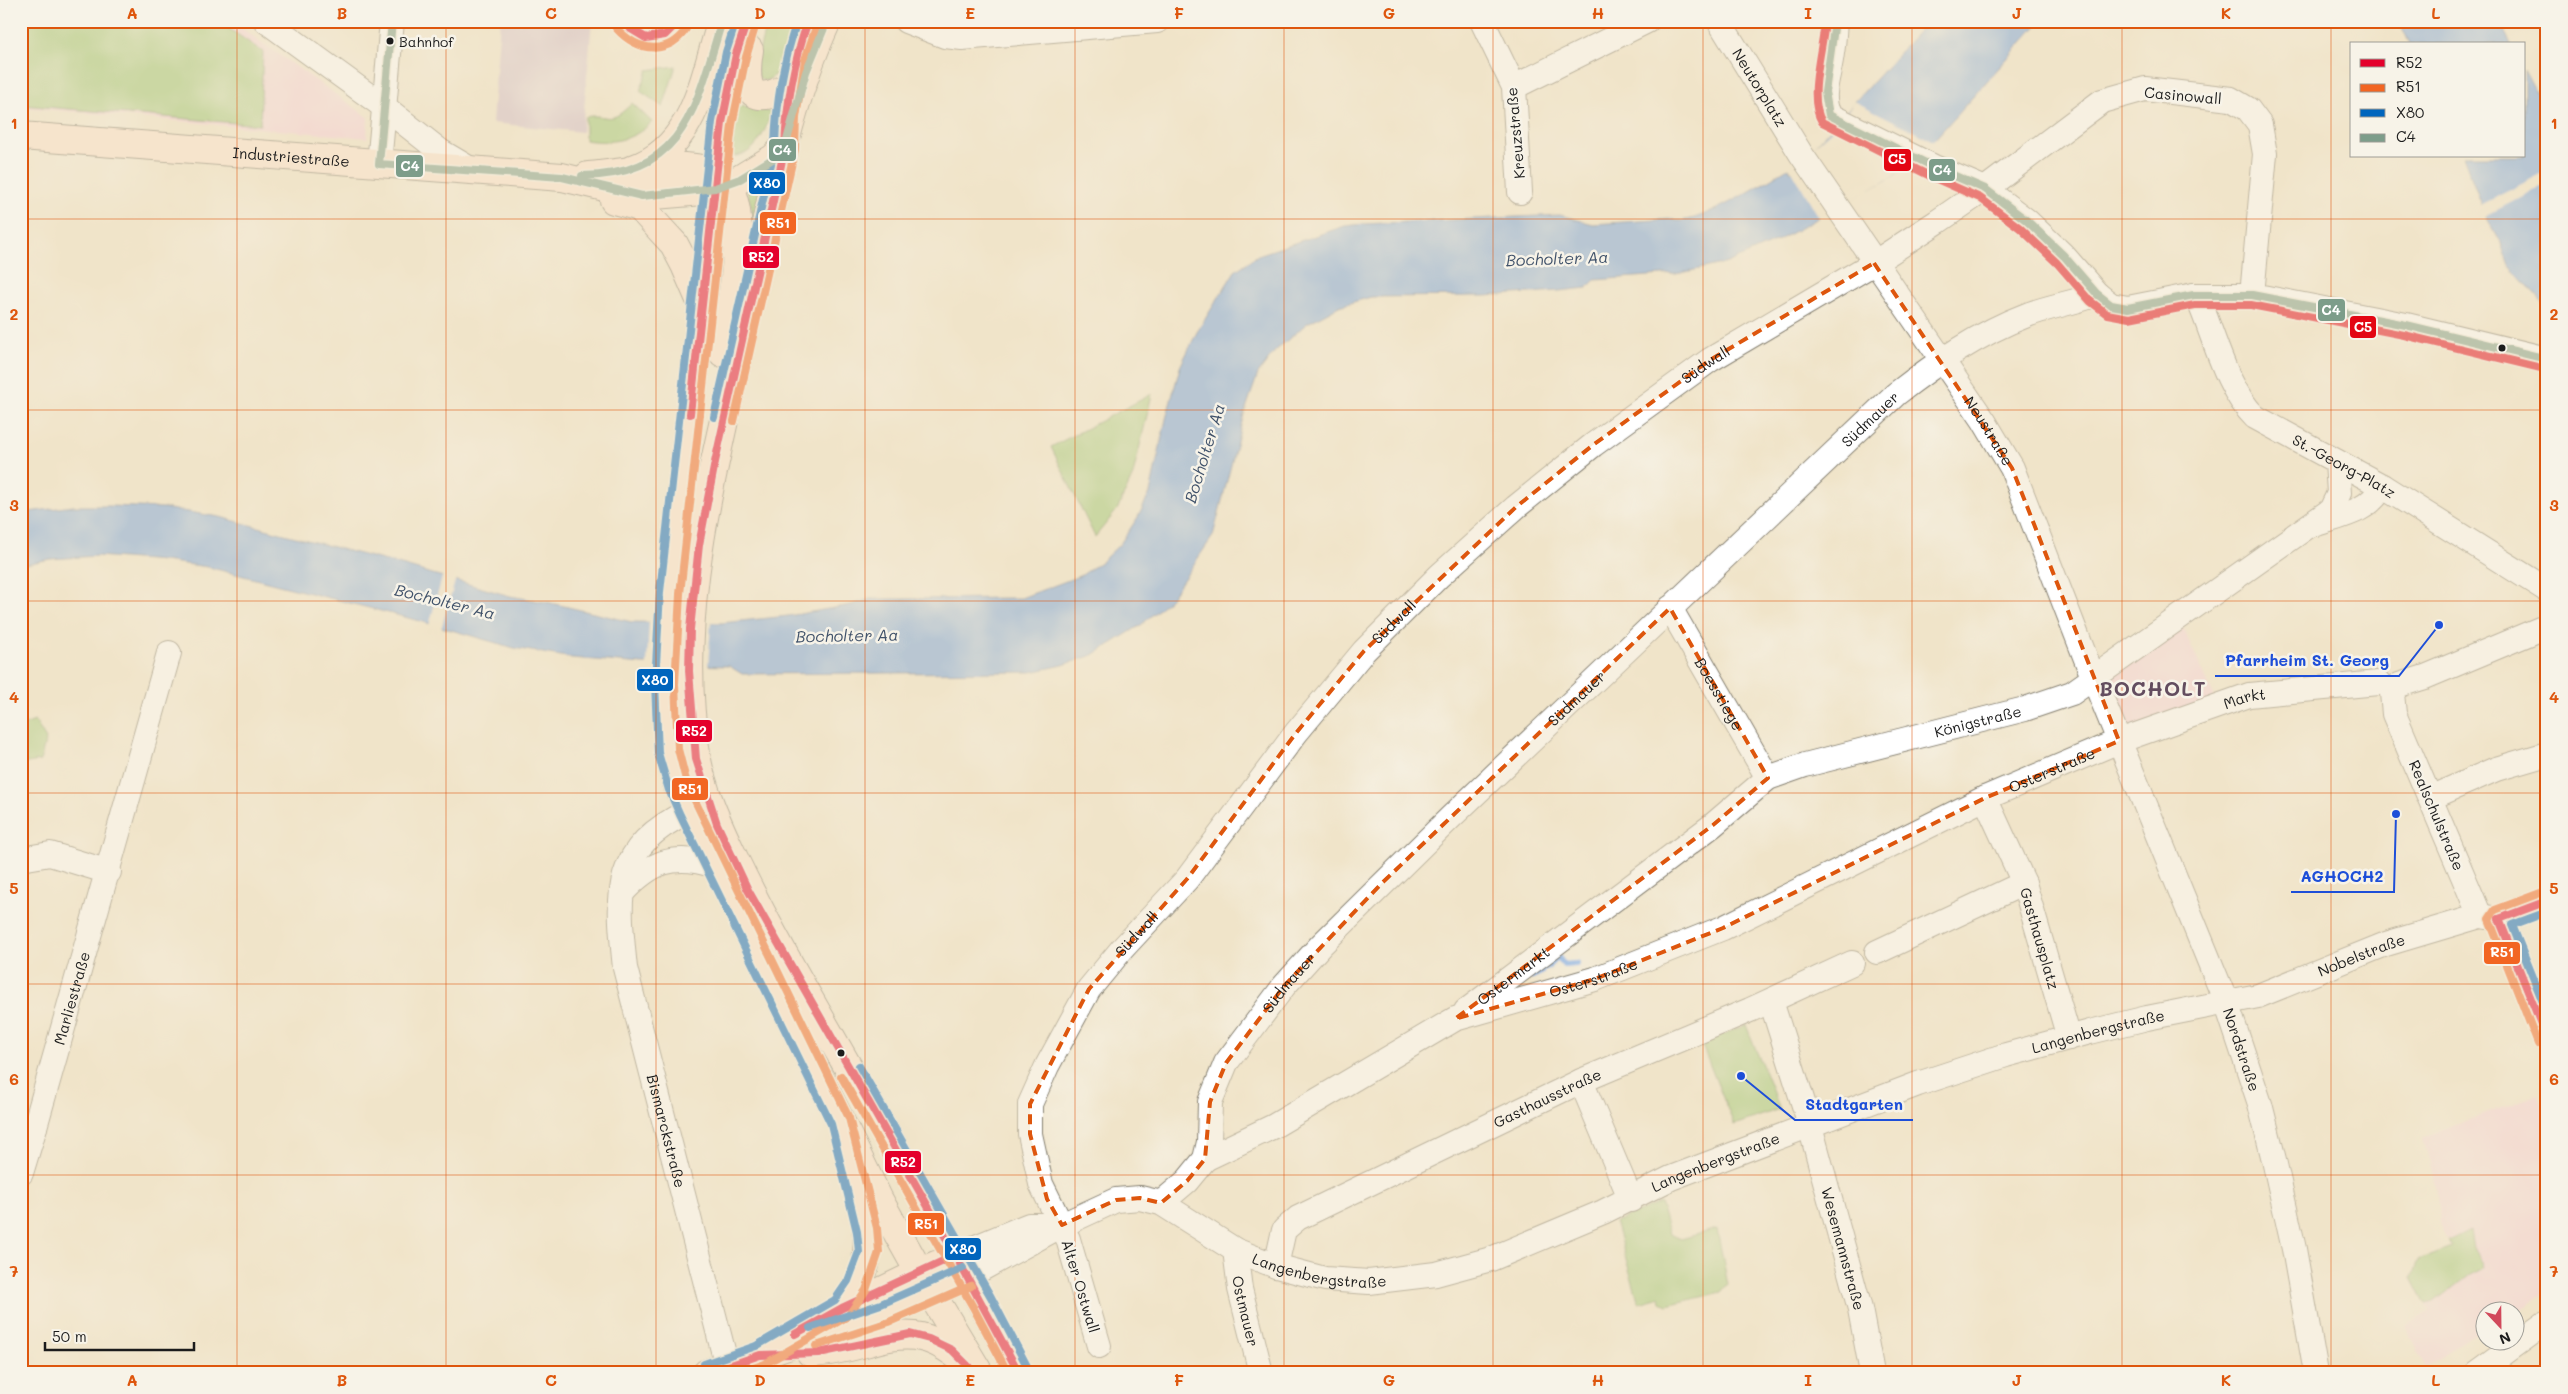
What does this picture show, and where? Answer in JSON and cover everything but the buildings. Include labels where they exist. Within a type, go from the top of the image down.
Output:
[{"type":"main road","points":[[625,172],[648,162],[671,145],[683,132],[698,99],[722,21]]},
{"type":"main road","points":[[747,21],[730,80],[720,181],[702,304],[681,594],[677,684],[669,756],[678,787],[689,811],[840,1121],[867,1230],[869,1253],[857,1286],[842,1308]]},
{"type":"main road","points":[[754,21],[746,74],[750,89],[755,94],[766,96],[778,93],[800,79]]},
{"type":"main road","points":[[800,79],[795,58],[808,21]]},
{"type":"main road","points":[[681,594],[713,472],[800,79],[827,21]]},
{"type":"main road","name":"Industriestraße","points":[[21,136],[562,178]]},
{"type":"main road","points":[[562,178],[642,196],[703,191],[720,181],[760,167],[785,147]]},
{"type":"main road","points":[[562,178],[674,168],[704,169],[720,181],[738,210],[738,246],[718,383],[713,472]]},
{"type":"main road","points":[[562,178],[600,196],[640,207],[674,244],[702,304]]},
{"type":"main road","points":[[677,684],[705,789],[726,841],[943,1275],[979,1373]]},
{"type":"main road","points":[[840,1121],[878,1163],[929,1258],[959,1295],[1001,1373]]},
{"type":"main road","points":[[760,1355],[842,1308],[943,1275]]},
{"type":"main road","points":[[717,1369],[885,1313],[943,1275]]},
{"type":"main road","points":[[943,1275],[1019,1373]]},
{"type":"main road","points":[[760,1355],[819,1353],[910,1334],[929,1339],[952,1350],[975,1373]]},
{"type":"street","points":[[266,21],[383,106],[440,151],[472,170]]},
{"type":"street","points":[[379,164],[392,21]]},
{"type":"street","points":[[800,79],[823,57],[841,21]]},
{"type":"street","points":[[917,23],[945,36],[962,38],[1157,21]]},
{"type":"street","name":"Kreuzstraße","points":[[1482,21],[1514,88],[1520,192]]},
{"type":"street","points":[[1514,88],[1647,21]]},
{"type":"street","name":"Neutorplatz","points":[[1719,21],[1801,154]]},
{"type":"street","points":[[1835,21],[1824,106],[1829,114],[1934,167],[1985,189],[2026,220],[2064,256],[2097,294],[2111,305],[2128,308],[2194,295],[2252,295],[2406,326],[2547,359]]},
{"type":"street","name":"Casinowall","points":[[1985,189],[2102,101],[2145,89],[2231,99],[2248,110],[2260,125],[2266,154],[2252,295]]},
{"type":"street","name":"Neustraße","points":[[1801,154],[1984,421],[2012,468],[2119,741]]},
{"type":"street","name":"Südwall","points":[[1062,1226],[1041,1184],[1030,1134],[1030,1104],[1047,1066],[1089,989],[1122,949],[1187,879],[1296,733],[1358,658],[1439,576],[1509,513],[1593,445],[1710,360],[1874,263],[1985,189]]},
{"type":"street","name":"Südmauer","points":[[1161,1203],[1187,1181],[1205,1159],[1209,1142],[1210,1102],[1216,1082],[1226,1063],[1284,986],[1381,884],[1896,394],[1941,359],[2027,315],[2097,294]]},
{"type":"street","name":"St.-Georg-Platz","points":[[2194,295],[2201,306],[2235,389],[2246,408],[2255,417],[2382,486],[2547,590]]},
{"type":"street","name":"Königstraße","points":[[1571,930],[1629,890],[1713,825],[1768,778],[1805,765],[2025,709],[2072,693],[2331,510],[2339,493],[2338,462]]},
{"type":"street","points":[[2307,528],[2369,504],[2378,496],[2382,486]]},
{"type":"street","name":"Boesstiege","points":[[1670,608],[1768,778]]},
{"type":"street","name":"Realschulstraße","points":[[2547,626],[2425,677],[2399,685],[2392,693],[2394,714],[2430,798],[2547,1040]]},
{"type":"street","name":"Marliestraße","points":[[21,1173],[28,1128],[109,872],[170,653]]},
{"type":"street","name":"Markt","points":[[2119,741],[2249,695],[2378,683]]},
{"type":"street","name":"Osterstraße","points":[[1205,1159],[1274,1126],[1455,1019],[1595,979],[1723,928],[1985,798],[2119,741]]},
{"type":"street","name":"Nordstraße","points":[[2119,741],[2226,1002],[2260,1104],[2294,1249],[2316,1373]]},
{"type":"street","points":[[2430,798],[2496,769],[2547,754]]},
{"type":"street","points":[[1985,798],[2024,883]]},
{"type":"street","name":"Bismarckstraße","points":[[689,811],[646,838],[636,849],[626,870],[620,925],[625,968],[717,1369]]},
{"type":"street","points":[[21,859],[50,854],[109,872]]},
{"type":"street","points":[[622,893],[637,876],[650,867],[663,862],[680,859],[696,860],[715,866]]},
{"type":"street","name":"Gasthausplatz","points":[[1878,952],[2024,883],[2080,1035]]},
{"type":"street","name":"Nobelstraße","points":[[2226,1002],[2258,996],[2386,944],[2489,917]]},
{"type":"street","name":"Ostermarkt","points":[[1455,1019],[1571,930]]},
{"type":"street","name":"Gasthausstraße","points":[[1276,1266],[1284,1230],[1298,1218],[1582,1081],[1771,1001],[1852,963]]},
{"type":"street","name":"Wesemannstraße","points":[[1771,1001],[1809,1126],[1863,1318],[1872,1373]]},
{"type":"street","name":"Langenbergstraße","points":[[1161,1203],[1235,1250],[1276,1266],[1325,1279],[1400,1280],[1436,1274],[1491,1259],[1631,1200],[1671,1178],[1918,1084],[2006,1055],[2080,1035],[2146,1018],[2226,1002]]},
{"type":"street","points":[[1582,1081],[1631,1200]]},
{"type":"street","points":[[943,1275],[1029,1225],[1062,1226],[1116,1200],[1140,1198],[1161,1203]]},
{"type":"street","name":"Alter Ostwall","points":[[1062,1226],[1080,1277],[1099,1346]]},
{"type":"street","name":"Ostmauer","points":[[1235,1250],[1240,1288],[1261,1373]]},
{"type":"street","points":[[2477,1373],[2547,1322]]},
{"type":"highlighted area","points":[[1874,263],[2012,468],[2119,741],[1985,798],[1723,928],[1595,979],[1455,1019],[1713,825],[1768,778],[1670,608],[1381,884],[1284,986],[1226,1063],[1210,1102],[1205,1159],[1187,1181],[1161,1203],[1140,1198],[1116,1200],[1062,1225],[1047,1199],[1030,1134],[1030,1104],[1089,989],[1187,879],[1296,733],[1364,651],[1516,507],[1593,445],[1710,360]]},
{"type":"shaded area","points":[[21,21],[231,21],[368,117],[367,138],[21,107]]},
{"type":"shaded area","points":[[500,21],[592,21],[582,132],[492,123]]},
{"type":"shaded area","points":[[2178,617],[2218,705],[2119,741],[2093,677]]},
{"type":"shaded area","points":[[2538,1093],[2547,1124],[2547,1292],[2526,1306],[2526,1302],[2476,1302],[2476,1333],[2426,1368],[2406,1326],[2429,1311],[2411,1277],[2418,1260],[2451,1247],[2439,1222],[2437,1190],[2423,1138]]},
{"type":"green space","points":[[21,21],[218,21],[263,52],[260,125],[21,105]]},
{"type":"green space","points":[[767,21],[799,21],[782,65],[771,78],[764,81],[758,77],[756,63]]},
{"type":"green space","points":[[676,66],[663,107],[640,91],[648,70]]},
{"type":"green space","points":[[632,103],[652,122],[645,128],[621,140],[604,142],[585,140],[585,117],[613,117],[624,111]]},
{"type":"green space","points":[[736,105],[772,112],[763,134],[754,146],[742,155],[734,156],[731,153]]},
{"type":"green space","points":[[764,183],[752,235],[752,209],[747,192]]},
{"type":"green space","points":[[1152,394],[1133,475],[1117,510],[1095,537],[1051,447]]},
{"type":"green space","points":[[35,721],[46,739],[40,761],[21,764],[21,726]]},
{"type":"green space","points":[[1746,1025],[1780,1109],[1734,1125],[1701,1043]]},
{"type":"green space","points":[[1660,1203],[1670,1234],[1681,1239],[1717,1229],[1728,1285],[1722,1292],[1667,1305],[1661,1302],[1660,1297],[1639,1303],[1615,1222]]},
{"type":"green space","points":[[2470,1230],[2473,1249],[2483,1262],[2484,1267],[2470,1274],[2434,1302],[2426,1304],[2412,1277],[2418,1260],[2451,1247],[2448,1241]]},
{"type":"water","name":"Bocholter Aa","points":[[1928,21],[2041,21],[1934,140],[1897,174],[1779,240],[1727,263],[1676,274],[1595,280],[1587,288],[1559,291],[1485,296],[1371,297],[1339,306],[1306,324],[1275,351],[1258,374],[1244,414],[1213,536],[1170,599],[1141,625],[1093,655],[1063,665],[1031,672],[742,674],[729,666],[642,664],[572,658],[514,648],[420,621],[208,567],[163,561],[97,556],[50,559],[21,565],[21,513],[73,506],[110,506],[163,508],[220,517],[510,596],[551,603],[632,622],[721,623],[788,616],[851,605],[870,599],[1021,598],[1082,575],[1102,561],[1120,544],[1138,517],[1150,493],[1166,419],[1180,367],[1197,332],[1235,271],[1258,255],[1345,226],[1364,224],[1560,215],[1593,224],[1671,219],[1681,221],[1695,218],[1730,203],[1788,168],[1791,172]]},
{"type":"water","points":[[2399,21],[2499,21],[2510,42],[2409,42]]},
{"type":"water","points":[[2526,74],[2547,114],[2547,307],[2509,265],[2501,243],[2487,218],[2464,158],[2526,158]]},
{"type":"pier","points":[[1854,101],[1935,142],[1907,168],[1820,219],[1790,167],[1841,122]]},
{"type":"pier","points":[[2547,171],[2547,184],[2485,216],[2479,206]]},
{"type":"pier","points":[[443,574],[456,578],[441,629],[429,626]]},
{"type":"pier","points":[[649,620],[711,620],[708,668],[647,666]]},
{"type":"waterway","points":[[1530,977],[1541,972],[1540,969],[1549,966],[1558,957],[1564,965],[1576,964]]},
{"type":"transit line","name":"C4","points":[[392,21],[379,164],[562,177],[642,196],[715,188],[740,179],[774,158],[785,147],[806,72],[827,21]]},
{"type":"transit line","name":"R52","points":[[624,21],[631,29],[646,38],[665,35],[679,21]]},
{"type":"transit line","name":"C4","points":[[582,176],[617,172],[645,163],[666,148],[682,129],[694,106],[722,21]]},
{"type":"transit line","name":"X80","points":[[704,1364],[756,1346],[835,1300],[848,1281],[859,1252],[857,1232],[831,1124],[680,815],[669,790],[658,753],[655,683],[660,592],[712,122],[726,52],[736,21]]},
{"type":"transit line","name":"R52","points":[[690,414],[722,123],[736,54],[747,21]]},
{"type":"transit line","name":"X80","points":[[714,417],[775,146],[781,83],[797,21]]},
{"type":"transit line","name":"R52","points":[[808,21],[795,68],[787,114],[785,147],[715,462],[699,545],[690,629],[689,671],[696,759],[717,824],[748,890],[946,1238],[1019,1373]]},
{"type":"transit line","name":"C5","points":[[1825,21],[1816,87],[1818,112],[1822,122],[1930,176],[1980,198],[2020,228],[2057,263],[2090,301],[2107,314],[2129,318],[2195,305],[2251,305],[2404,335],[2545,369]]},
{"type":"transit line","name":"C4","points":[[1835,21],[1825,92],[1829,115],[1934,167],[1985,189],[2026,220],[2064,256],[2097,294],[2111,305],[2128,308],[2194,295],[2252,295],[2406,325],[2547,359]]},
{"type":"transit line","name":"R51","points":[[739,1373],[765,1364],[848,1316],[866,1290],[879,1252],[877,1228],[849,1118],[687,784],[678,749],[675,684],[680,594],[732,125],[746,57],[756,24]]},
{"type":"transit line","name":"R51","points":[[734,421],[795,149],[796,118],[805,60],[817,24]]},
{"type":"transit line","name":"R51","points":[[616,28],[634,42],[653,48],[663,47],[672,43],[688,26]]},
{"type":"transit line","name":"R51","points":[[2538,1044],[2489,919],[2495,910],[2543,892]]},
{"type":"transit line","name":"R52","points":[[2499,919],[2547,901]]},
{"type":"transit line","name":"X80","points":[[2547,912],[2512,925],[2547,1012]]},
{"type":"transit line","name":"R52","points":[[2499,919],[2547,1039]]},
{"type":"transit line","name":"X80","points":[[859,1066],[991,1297],[1028,1368]]},
{"type":"transit line","name":"R51","points":[[841,1076],[973,1307],[1008,1373]]},
{"type":"transit line","name":"R52","points":[[795,1334],[842,1308],[954,1256]]},
{"type":"transit line","name":"X80","points":[[810,1328],[881,1304],[963,1268]]},
{"type":"transit line","name":"R51","points":[[816,1346],[889,1322],[971,1286]]},
{"type":"transit line","name":"R52","points":[[708,1373],[760,1355],[819,1353],[910,1334],[929,1339],[952,1350],[975,1373]]},
{"type":"place","name":"Bahnhof","points":[[390,41]]},
{"type":"place","name":"Pfarrheim St. Georg","points":[[2439,625]]},
{"type":"place","name":"AGHOCH2","points":[[2396,814]]},
{"type":"place","name":"Stadtgarten","points":[[1741,1076]]},
{"type":"district","name":"BOCHOLT","points":[[2153,688]]}]
